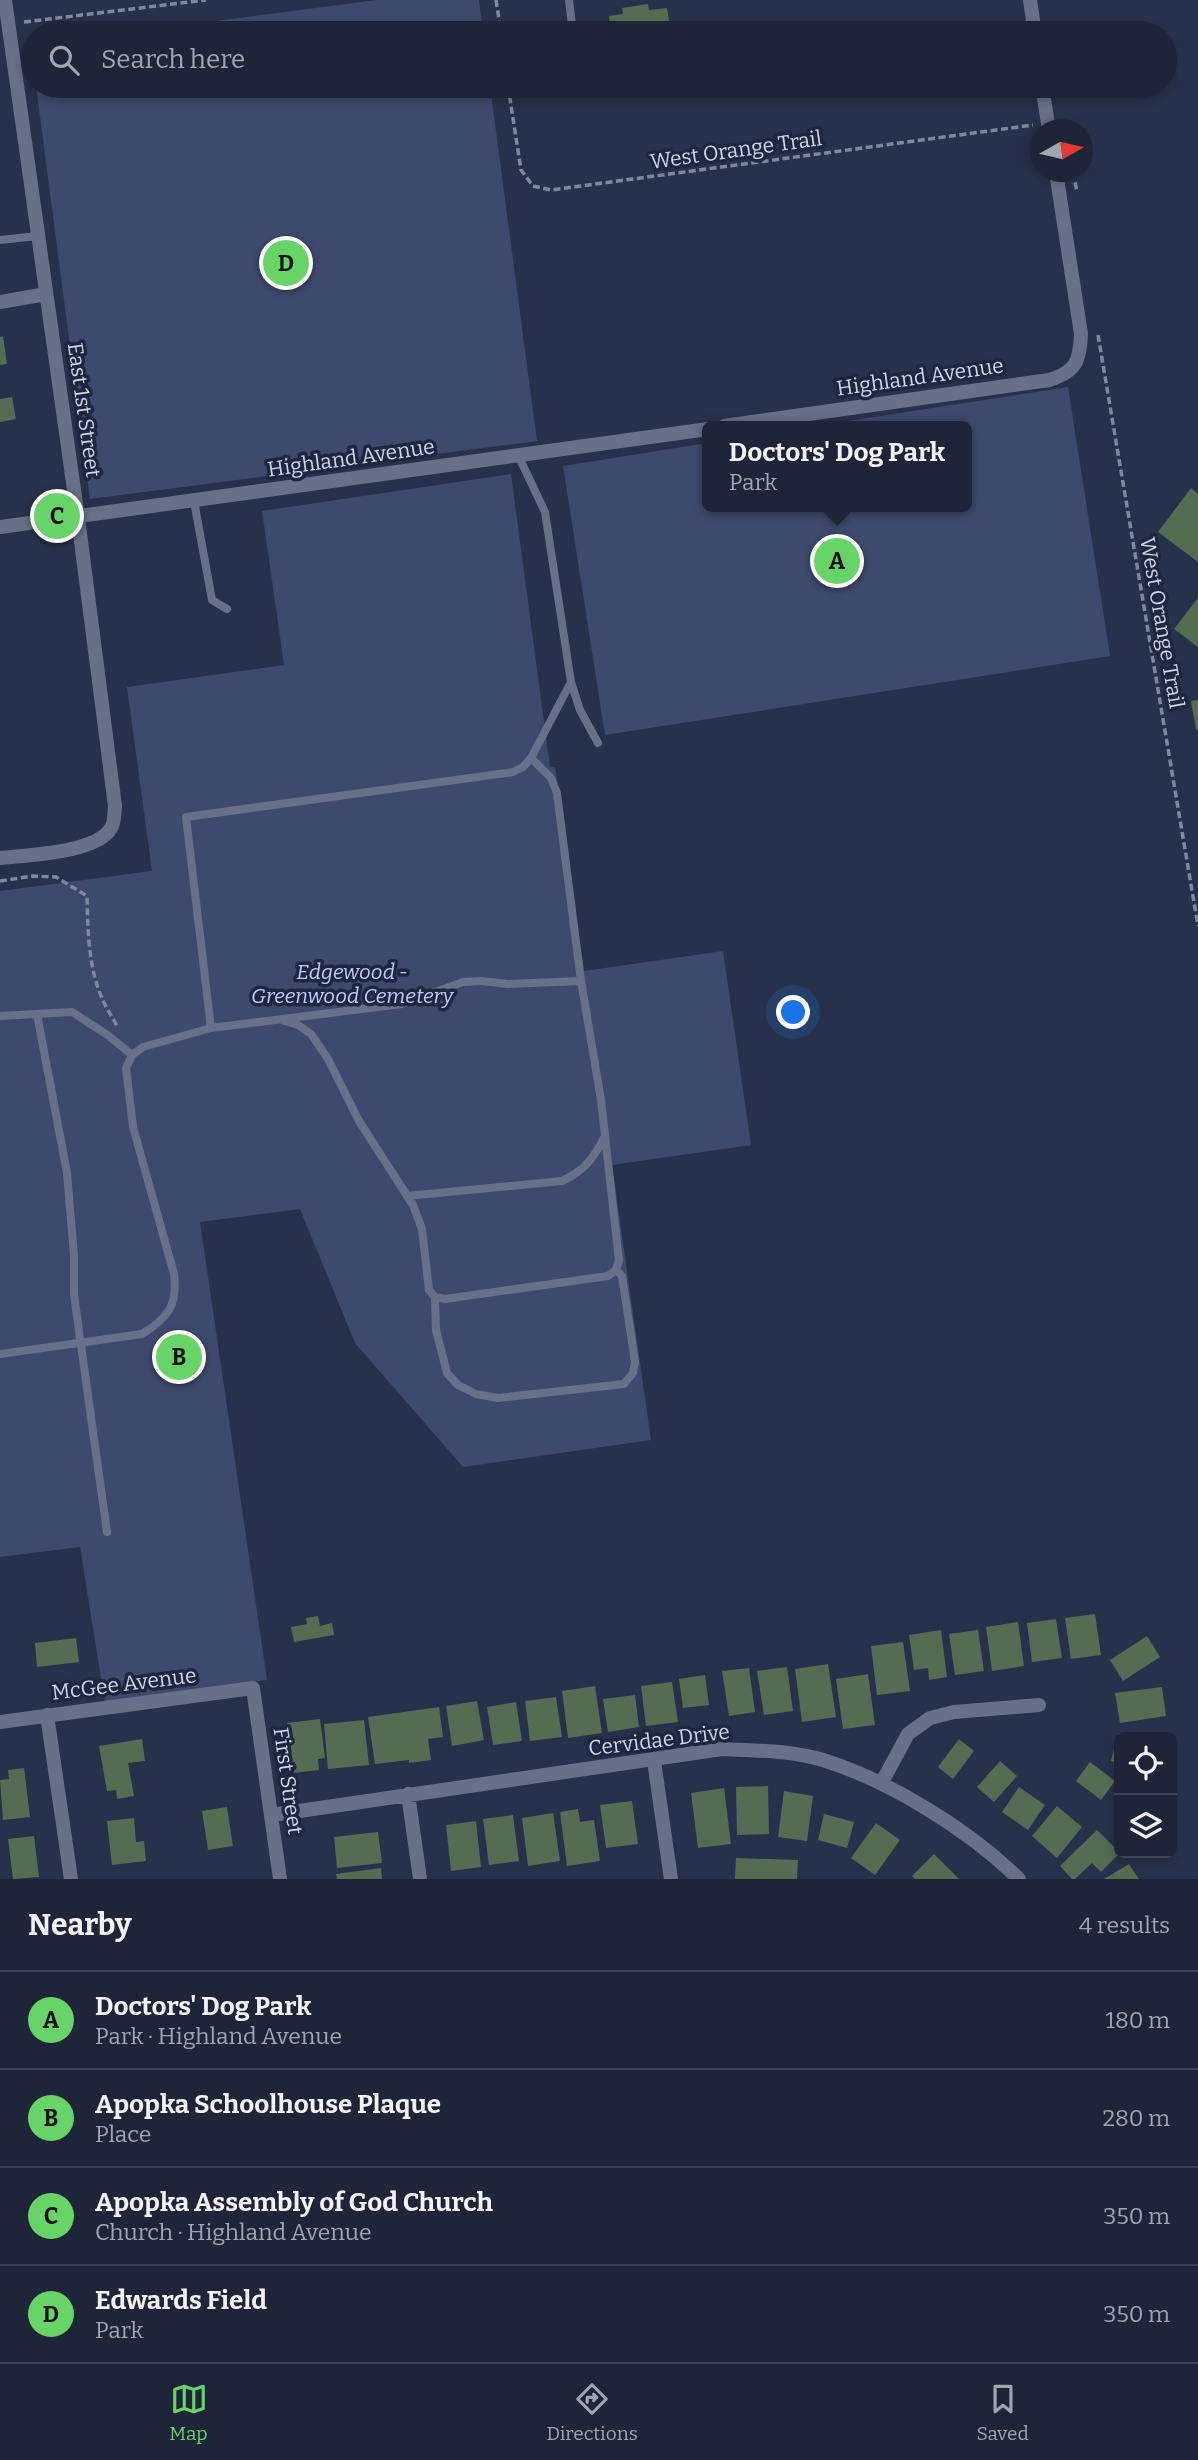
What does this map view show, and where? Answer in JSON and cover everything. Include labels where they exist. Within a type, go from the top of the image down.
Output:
[{"type":"street","points":[[0,2],[5,0]]},
{"type":"street","name":"East 1st Street","points":[[0,858],[82,847],[101,839],[112,827],[115,806],[78,518],[5,0]]},
{"type":"street","points":[[1030,0],[1033,21]]},
{"type":"street","points":[[1044,98],[1047,119]]},
{"type":"street","name":"Highland Avenue","points":[[759,421],[1049,380],[1064,375],[1075,365],[1081,350],[1081,334],[1058,182]]},
{"type":"street","points":[[0,302],[46,295]]},
{"type":"street","name":"Highland Avenue","points":[[0,527],[702,430]]},
{"type":"street","name":"McGee Avenue","points":[[0,1722],[253,1688]]},
{"type":"street","name":"First Street","points":[[253,1688],[280,1879]]},
{"type":"street","points":[[882,1783],[908,1734],[930,1718],[954,1712],[1039,1705]]},
{"type":"street","points":[[47,1715],[71,1879]]},
{"type":"street","name":"Cervidae Drive","points":[[272,1815],[722,1749],[779,1752],[822,1759],[882,1783],[968,1836],[1017,1878]]},
{"type":"street","points":[[654,1761],[671,1879]]},
{"type":"street","points":[[408,1794],[420,1879]]},
{"type":"lane","points":[[569,0],[572,21]]},
{"type":"lane","points":[[0,240],[38,236]]},
{"type":"lane","points":[[518,455],[545,512],[571,682],[580,710],[598,743]]},
{"type":"lane","points":[[194,501],[212,600],[226,609]]},
{"type":"lane","points":[[211,1028],[186,817],[513,772],[523,767],[531,758],[571,682]]},
{"type":"lane","points":[[282,1020],[298,1025],[311,1034],[328,1059],[359,1121],[407,1196],[422,1229],[429,1290],[435,1297],[444,1299],[608,1276],[616,1270],[619,1260],[605,1136],[581,981],[557,793],[551,778],[531,758]]},
{"type":"lane","points":[[0,1354],[142,1334],[156,1325],[171,1309],[176,1290],[174,1274],[133,1127],[126,1068],[132,1055],[143,1047],[211,1028],[402,1004],[463,982],[508,984],[581,981]]},
{"type":"lane","points":[[0,1016],[72,1012],[132,1055]]},
{"type":"lane","points":[[37,1014],[67,1173],[74,1255],[74,1294],[107,1532]]},
{"type":"lane","points":[[407,1196],[562,1181],[584,1169],[605,1136]]},
{"type":"lane","points":[[435,1297],[436,1330],[447,1373],[458,1385],[476,1394],[498,1398],[624,1384],[633,1373],[635,1362],[622,1276],[616,1270]]},
{"type":"path","points":[[151,0],[152,6]]},
{"type":"path","points":[[32,21],[206,0]]},
{"type":"path","points":[[496,0],[499,21]]},
{"type":"path","points":[[8,24],[21,22]]},
{"type":"path","name":"West Orange Trail","points":[[510,98],[521,170],[533,186],[551,190],[1030,128]]},
{"type":"path","name":"West Orange Trail","points":[[1109,409],[1198,926]]},
{"type":"path","points":[[0,881],[33,876],[56,877],[87,896],[93,975],[102,1000],[119,1030]]},
{"type":"green space","points":[[377,0],[479,0],[482,21],[215,21]]},
{"type":"green space","points":[[38,98],[492,98],[537,441],[90,499]]},
{"type":"green space","points":[[1068,387],[1110,656],[605,735],[563,466],[702,444],[702,512],[972,512],[972,421],[848,421]]},
{"type":"green space","name":"Edgewood - Greenwood Cemetery","points":[[511,474],[550,767],[555,767],[584,971],[723,951],[751,1145],[612,1165],[651,1440],[463,1467],[355,1343],[300,1209],[200,1222],[267,1680],[105,1703],[80,1547],[0,1557],[0,891],[152,871],[127,687],[284,665],[262,511]]},
{"type":"building","points":[[648,4],[649,10],[667,8],[669,21],[610,21],[609,16],[623,14],[622,8]]},
{"type":"building","points":[[3,336],[7,364],[0,365],[0,337]]},
{"type":"building","points":[[12,397],[16,419],[0,422],[0,399]]},
{"type":"building","points":[[1191,488],[1198,494],[1198,562],[1158,532]]},
{"type":"building","points":[[1198,598],[1198,647],[1174,629]]},
{"type":"building","points":[[1198,700],[1198,729],[1196,730],[1191,701]]},
{"type":"building","points":[[1095,1614],[1101,1655],[1071,1659],[1065,1618]]},
{"type":"building","points":[[318,1616],[320,1626],[332,1623],[334,1635],[294,1642],[291,1627],[307,1624],[306,1618]]},
{"type":"building","points":[[1056,1619],[1062,1658],[1032,1662],[1027,1623]]},
{"type":"building","points":[[1018,1622],[1024,1666],[992,1671],[986,1627]]},
{"type":"building","points":[[941,1630],[947,1677],[929,1680],[928,1668],[914,1670],[909,1635]]},
{"type":"building","points":[[978,1630],[984,1671],[955,1675],[949,1634]]},
{"type":"building","points":[[1147,1636],[1160,1657],[1123,1681],[1110,1660]]},
{"type":"building","points":[[76,1638],[79,1662],[37,1667],[35,1643]]},
{"type":"building","points":[[903,1642],[910,1691],[877,1695],[871,1646]]},
{"type":"building","points":[[828,1664],[836,1717],[802,1722],[795,1669]]},
{"type":"building","points":[[787,1667],[793,1711],[764,1715],[757,1671]]},
{"type":"building","points":[[749,1668],[755,1712],[729,1716],[722,1671]]},
{"type":"building","points":[[868,1674],[875,1725],[843,1729],[836,1679]]},
{"type":"building","points":[[705,1675],[709,1705],[683,1708],[679,1679]]},
{"type":"building","points":[[672,1682],[678,1722],[646,1726],[641,1686]]},
{"type":"building","points":[[595,1686],[602,1733],[568,1738],[562,1691]]},
{"type":"building","points":[[1162,1687],[1166,1716],[1120,1723],[1115,1693]]},
{"type":"building","points":[[635,1695],[639,1727],[608,1732],[603,1699]]},
{"type":"building","points":[[556,1697],[562,1737],[530,1741],[525,1701]]},
{"type":"building","points":[[477,1701],[484,1740],[452,1746],[446,1706]]},
{"type":"building","points":[[516,1702],[522,1741],[493,1745],[487,1707]]},
{"type":"building","points":[[439,1707],[443,1737],[428,1739],[431,1760],[375,1764],[368,1717]]},
{"type":"building","points":[[320,1719],[325,1758],[318,1759],[319,1770],[293,1773],[287,1723]]},
{"type":"building","points":[[364,1720],[369,1765],[328,1769],[324,1724]]},
{"type":"building","points":[[142,1739],[145,1761],[128,1763],[134,1796],[117,1799],[116,1790],[107,1791],[99,1746]]},
{"type":"building","points":[[959,1739],[974,1751],[953,1779],[938,1767]]},
{"type":"building","points":[[1000,1761],[1017,1776],[994,1802],[977,1787]]},
{"type":"building","points":[[1090,1762],[1114,1782],[1101,1800],[1076,1781]]},
{"type":"building","points":[[24,1768],[30,1817],[3,1820],[0,1780],[9,1779],[8,1770]]},
{"type":"building","points":[[768,1786],[769,1834],[737,1835],[736,1787]]},
{"type":"building","points":[[1019,1787],[1045,1805],[1028,1830],[1002,1812]]},
{"type":"building","points":[[724,1788],[731,1844],[698,1848],[691,1793]]},
{"type":"building","points":[[784,1791],[813,1796],[807,1841],[778,1837]]},
{"type":"building","points":[[632,1801],[638,1844],[606,1848],[600,1805]]},
{"type":"building","points":[[1057,1806],[1082,1827],[1057,1858],[1032,1836]]},
{"type":"building","points":[[227,1807],[233,1846],[208,1850],[202,1811]]},
{"type":"building","points":[[578,1809],[580,1822],[594,1820],[600,1861],[567,1866],[560,1812]]},
{"type":"building","points":[[553,1813],[560,1861],[528,1866],[522,1818]]},
{"type":"building","points":[[824,1814],[854,1822],[847,1848],[818,1840]]},
{"type":"building","points":[[513,1815],[519,1861],[489,1865],[483,1819]]},
{"type":"building","points":[[134,1818],[136,1842],[144,1841],[146,1861],[112,1865],[107,1821]]},
{"type":"building","points":[[476,1821],[481,1867],[451,1871],[446,1825]]},
{"type":"building","points":[[876,1823],[900,1840],[875,1875],[851,1858]]},
{"type":"building","points":[[1097,1830],[1114,1847],[1115,1858],[1101,1872],[1092,1863],[1072,1879],[1060,1866]]},
{"type":"building","points":[[378,1832],[382,1863],[337,1868],[334,1837]]},
{"type":"building","points":[[34,1836],[39,1877],[13,1879],[8,1839]]},
{"type":"building","points":[[934,1854],[959,1879],[915,1879],[912,1876]]},
{"type":"building","points":[[736,1858],[798,1860],[797,1879],[735,1879]]},
{"type":"building","points":[[1129,1864],[1139,1879],[1104,1879]]},
{"type":"building","points":[[381,1868],[382,1879],[337,1879],[336,1874]]},
{"type":"place","name":"Edwards Field","points":[[286,263]]},
{"type":"place","name":"Apopka Assembly of God Church","points":[[57,516]]},
{"type":"place","name":"Doctors' Dog Park","points":[[837,561]]},
{"type":"place","name":"Apopka Schoolhouse Plaque","points":[[179,1357]]}]
